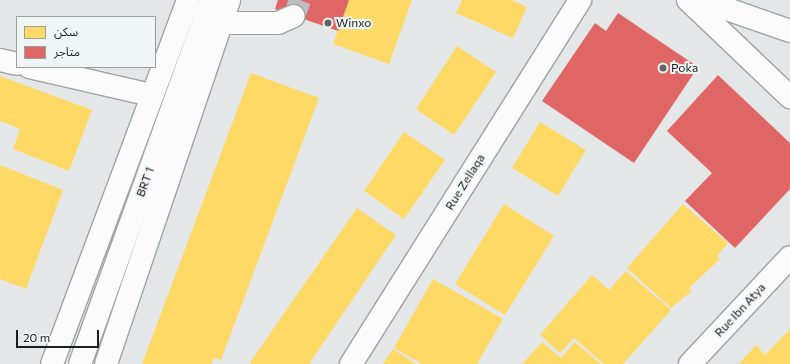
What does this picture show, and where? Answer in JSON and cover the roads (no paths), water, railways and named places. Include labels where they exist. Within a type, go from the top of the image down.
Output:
[{"type":"street","points":[[52,364],[151,95],[188,0]]},
{"type":"street","name":"BRT 1","points":[[80,364],[211,0]]},
{"type":"street","points":[[106,364],[229,0]]},
{"type":"street","name":"Rue Zellaqa","points":[[351,364],[580,0]]},
{"type":"street","points":[[688,0],[790,97]]},
{"type":"street","points":[[701,0],[790,31]]},
{"type":"street","points":[[221,23],[278,23],[294,16]]},
{"type":"street","points":[[0,60],[16,64]]},
{"type":"street","points":[[33,68],[151,95]]},
{"type":"street","name":"Rue Ibn Atya","points":[[690,364],[790,257]]},
{"type":"tunnel","points":[[294,16],[300,0]]},
{"type":"place","name":"Winxo","points":[[328,23]]},
{"type":"place","name":"Poka","points":[[663,68]]}]
